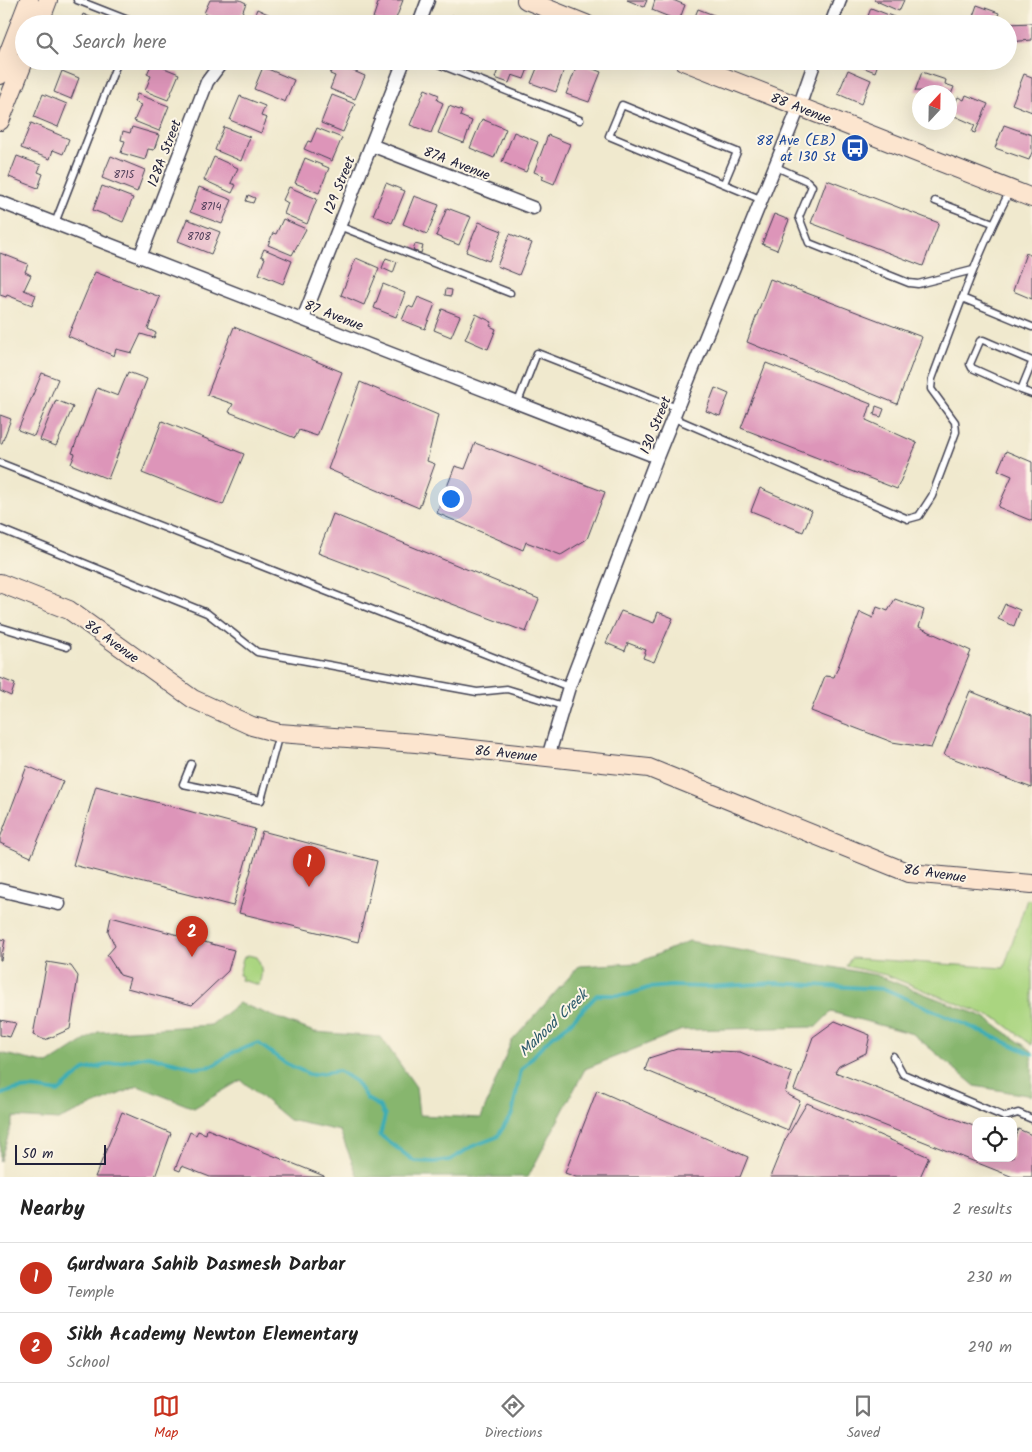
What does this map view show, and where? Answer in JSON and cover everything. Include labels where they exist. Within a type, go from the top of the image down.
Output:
[{"type":"street","points":[[22,15],[28,0]]},
{"type":"street","points":[[42,15],[48,0]]},
{"type":"street","points":[[422,15],[428,0]]},
{"type":"street","points":[[526,0],[564,15]]},
{"type":"street","points":[[834,15],[840,0]]},
{"type":"street","points":[[0,75],[15,35]]},
{"type":"street","points":[[0,121],[20,70]]},
{"type":"street","name":"128A Street","points":[[140,257],[207,82],[216,70]]},
{"type":"street","name":"129 Street","points":[[303,319],[400,70]]},
{"type":"street","name":"88 Avenue","points":[[705,70],[1032,198]]},
{"type":"street","name":"130 Street","points":[[548,757],[569,687],[657,457],[760,199],[799,107],[812,70]]},
{"type":"street","name":"87A Avenue","points":[[371,145],[533,208]]},
{"type":"street","name":"87 Avenue","points":[[0,202],[657,457]]},
{"type":"street","name":"86 Avenue","points":[[0,583],[69,610],[193,699],[252,726],[279,733],[416,744],[648,768],[909,873],[1032,884]]},
{"type":"street","points":[[0,890],[59,904]]},
{"type":"lane","points":[[77,0],[116,15]]},
{"type":"lane","points":[[55,224],[115,70]]},
{"type":"lane","points":[[454,70],[580,120]]},
{"type":"lane","points":[[724,183],[737,152],[622,105],[609,136],[760,199]]},
{"type":"lane","points":[[774,166],[807,181],[812,186],[799,217],[810,243],[909,283],[918,284],[973,270]]},
{"type":"lane","points":[[518,402],[537,352],[908,519],[919,516],[932,496],[956,432],[955,422],[931,389],[932,379],[973,270],[993,223],[1010,190]]},
{"type":"lane","points":[[935,201],[993,223]]},
{"type":"lane","points":[[339,226],[510,293]]},
{"type":"lane","points":[[962,298],[1032,327]]},
{"type":"lane","points":[[1021,390],[1032,362],[983,340],[980,341],[970,364],[972,368],[1021,390],[1032,394]]},
{"type":"lane","points":[[0,463],[569,687]]},
{"type":"lane","points":[[0,529],[207,613],[257,652],[477,692],[507,689],[563,706]]},
{"type":"lane","points":[[0,627],[67,647]]},
{"type":"lane","points":[[191,764],[183,784],[261,800],[279,733]]},
{"type":"lane","points":[[893,1056],[903,1074],[1005,1117],[1018,1113],[1032,1119]]},
{"type":"green space","points":[[1027,899],[1032,901],[1032,1045],[999,1020],[886,975],[846,966],[851,958],[1004,968]]},
{"type":"green space","points":[[689,941],[876,975],[984,1017],[1032,1051],[1032,1096],[975,1086],[913,1034],[831,1012],[816,1027],[682,1030],[585,1069],[528,1177],[358,1177],[340,1131],[289,1120],[241,1080],[194,1108],[138,1086],[58,1120],[14,1117],[0,1161],[0,1053],[48,1064],[98,1032],[211,1025],[239,1003],[314,1032],[381,1037],[416,1087],[419,1115],[481,1118],[511,1042],[579,966],[637,963]]},
{"type":"green space","points":[[248,955],[256,957],[260,964],[259,985],[241,980],[242,976],[239,975],[243,958]]},
{"type":"building","points":[[210,0],[240,0],[246,3],[241,15],[209,15],[204,13]]},
{"type":"building","points":[[379,0],[403,0],[397,15],[374,15]]},
{"type":"building","points":[[627,0],[647,0],[644,7]]},
{"type":"building","points":[[655,0],[673,0],[685,5],[681,15],[664,15],[652,10]]},
{"type":"building","points":[[874,0],[904,0],[899,11]]},
{"type":"building","points":[[977,5],[999,13],[998,15],[973,15]]},
{"type":"building","points":[[871,8],[889,15],[868,15]]},
{"type":"building","points":[[257,9],[270,15],[255,15]]},
{"type":"building","points":[[698,9],[714,15],[696,15]]},
{"type":"building","points":[[1032,23],[1032,40],[1017,41],[1017,24]]},
{"type":"building","points":[[149,70],[169,70],[179,74],[168,100],[145,91],[151,76],[147,74]]},
{"type":"building","points":[[262,70],[270,70],[294,80],[285,102],[254,89]]},
{"type":"building","points":[[332,70],[351,70],[365,76],[355,99],[330,89],[335,76],[330,74]]},
{"type":"building","points":[[498,70],[528,70],[524,79],[512,75],[509,83],[495,78]]},
{"type":"building","points":[[536,70],[564,70],[556,92],[531,83]]},
{"type":"building","points":[[575,70],[596,70],[601,72],[589,102],[566,94]]},
{"type":"building","points":[[848,70],[871,80],[861,104],[838,94]]},
{"type":"building","points":[[62,71],[79,78],[71,99],[54,92]]},
{"type":"building","points":[[922,72],[946,80],[945,84],[948,85],[917,85]]},
{"type":"building","points":[[1024,74],[1032,77],[1032,112],[1012,104]]},
{"type":"building","points":[[425,89],[439,95],[437,100],[443,103],[431,133],[410,125]]},
{"type":"building","points":[[43,94],[67,104],[58,127],[34,117]]},
{"type":"building","points":[[137,94],[169,106],[159,131],[134,121],[141,105],[134,102]]},
{"type":"building","points":[[332,95],[355,104],[343,132],[321,123]]},
{"type":"building","points":[[966,95],[988,104],[975,133],[972,132],[975,125],[957,117],[957,99],[958,97],[964,100]]},
{"type":"building","points":[[240,96],[265,106],[261,116],[267,118],[261,133],[230,120]]},
{"type":"building","points":[[449,106],[462,111],[460,116],[472,121],[464,143],[438,133]]},
{"type":"building","points":[[482,119],[506,129],[494,158],[470,148]]},
{"type":"building","points":[[31,123],[69,139],[63,154],[53,150],[50,159],[21,148]]},
{"type":"building","points":[[1004,125],[1032,135],[1032,152],[1029,160],[995,148]]},
{"type":"building","points":[[132,127],[159,135],[154,150],[148,149],[145,160],[121,153],[125,141],[121,140],[123,131],[130,133]]},
{"type":"building","points":[[224,127],[250,137],[241,161],[215,150]]},
{"type":"building","points":[[317,128],[342,138],[332,161],[304,149],[308,141],[311,142]]},
{"type":"building","points":[[514,132],[538,142],[526,172],[502,162]]},
{"type":"building","points":[[548,135],[570,144],[554,184],[542,179],[544,176],[534,172]]},
{"type":"building","points":[[17,156],[41,165],[38,172],[43,174],[38,188],[9,177]]},
{"type":"building","points":[[111,156],[145,170],[137,192],[102,178]]},
{"type":"building","points":[[214,157],[238,168],[231,183],[236,185],[232,193],[204,180]]},
{"type":"building","points":[[305,158],[329,168],[319,193],[295,183]]},
{"type":"building","points":[[827,180],[939,223],[923,266],[811,223]]},
{"type":"building","points":[[386,183],[405,191],[392,223],[373,215]]},
{"type":"building","points":[[102,186],[133,198],[123,222],[93,210]]},
{"type":"building","points":[[199,187],[232,200],[222,224],[190,212]]},
{"type":"building","points":[[289,187],[317,199],[307,224],[284,214],[288,203],[283,200]]},
{"type":"building","points":[[248,195],[255,198],[253,203],[246,201]]},
{"type":"building","points":[[414,196],[439,205],[427,234],[403,224]]},
{"type":"building","points":[[447,208],[471,217],[459,245],[436,236]]},
{"type":"building","points":[[774,214],[789,220],[777,250],[762,244]]},
{"type":"building","points":[[187,219],[220,232],[211,254],[178,241]]},
{"type":"building","points":[[283,219],[306,229],[292,255],[268,245],[273,233],[276,234]]},
{"type":"building","points":[[479,222],[502,231],[489,261],[466,252]]},
{"type":"building","points":[[510,234],[532,243],[519,275],[497,266]]},
{"type":"building","points":[[415,244],[423,246],[421,253],[413,251]]},
{"type":"building","points":[[264,249],[292,261],[283,284],[259,274],[265,258],[261,256]]},
{"type":"building","points":[[0,253],[28,264],[25,272],[31,275],[24,290],[36,295],[32,305],[7,295],[6,297],[0,295]]},
{"type":"building","points":[[1026,253],[1032,256],[1032,299],[1013,291]]},
{"type":"building","points":[[356,258],[379,268],[364,305],[341,295]]},
{"type":"building","points":[[386,258],[397,262],[393,273],[382,268]]},
{"type":"building","points":[[95,272],[160,297],[148,329],[156,333],[154,338],[141,334],[132,353],[116,349],[114,356],[68,336]]},
{"type":"building","points":[[770,279],[922,337],[897,404],[747,342]]},
{"type":"building","points":[[383,284],[405,293],[396,317],[374,308]]},
{"type":"building","points":[[446,289],[452,290],[451,296],[445,295]]},
{"type":"building","points":[[418,297],[435,304],[425,329],[402,320],[408,306],[413,308]]},
{"type":"building","points":[[442,309],[460,316],[451,337],[434,330]]},
{"type":"building","points":[[476,314],[492,322],[490,326],[496,329],[488,349],[465,339]]},
{"type":"building","points":[[234,327],[342,372],[317,436],[299,430],[295,438],[229,412],[233,404],[207,395]]},
{"type":"building","points":[[766,363],[871,404],[866,420],[917,443],[897,489],[741,428]]},
{"type":"building","points":[[128,372],[147,379],[108,479],[71,464],[75,454],[72,453],[97,388],[118,396]]},
{"type":"building","points":[[42,373],[58,379],[34,436],[18,430]]},
{"type":"building","points":[[360,382],[438,415],[427,461],[435,464],[419,508],[328,469]]},
{"type":"building","points":[[715,388],[729,394],[720,416],[706,411]]},
{"type":"building","points":[[56,400],[73,407],[56,446],[40,440]]},
{"type":"building","points":[[876,406],[884,409],[881,417],[874,415]]},
{"type":"building","points":[[0,415],[11,419],[2,443],[0,443]]},
{"type":"building","points":[[162,421],[244,454],[223,505],[142,473]]},
{"type":"building","points":[[475,443],[605,492],[587,539],[561,555],[526,542],[523,550],[437,513],[455,466],[465,469]]},
{"type":"building","points":[[1006,451],[1032,462],[1032,521],[998,507],[1012,476],[998,470]]},
{"type":"building","points":[[760,488],[812,511],[803,532],[751,511]]},
{"type":"building","points":[[333,514],[539,599],[526,632],[318,553]]},
{"type":"building","points":[[895,599],[924,610],[919,627],[971,651],[931,748],[892,742],[811,711],[825,676],[834,677],[860,612],[873,618],[877,607],[888,611]]},
{"type":"building","points":[[1005,604],[1020,610],[1014,626],[998,619]]},
{"type":"building","points":[[621,611],[654,623],[658,612],[673,618],[654,662],[643,658],[646,650],[628,643],[625,651],[606,643]]},
{"type":"building","points":[[0,678],[15,684],[11,696],[0,691]]},
{"type":"building","points":[[970,691],[1032,716],[1032,788],[944,755]]},
{"type":"building","points":[[27,766],[63,781],[31,857],[0,843],[0,838]]},
{"type":"building","points":[[96,786],[255,829],[233,906],[73,865]]},
{"type":"building","points":[[262,831],[377,861],[358,942],[239,913]]},
{"type":"building","points":[[111,917],[234,950],[228,971],[192,1005],[127,988],[130,978],[120,975],[107,955],[115,946],[108,931]]},
{"type":"building","points":[[0,939],[5,940],[1,960],[0,960]]},
{"type":"building","points":[[47,962],[71,966],[78,976],[70,1029],[45,1040],[33,1035]]},
{"type":"building","points":[[0,1020],[16,1023],[10,1037],[0,1035]]},
{"type":"building","points":[[835,1021],[870,1035],[866,1053],[839,1066],[835,1072],[972,1125],[972,1161],[794,1090],[813,1037]]},
{"type":"building","points":[[677,1049],[740,1052],[792,1073],[785,1093],[800,1101],[788,1130],[645,1070],[649,1058]]},
{"type":"building","points":[[597,1090],[748,1157],[740,1177],[576,1177],[565,1173]]},
{"type":"building","points":[[807,1103],[929,1157],[920,1177],[770,1177],[785,1140]]},
{"type":"building","points":[[122,1112],[171,1133],[155,1177],[95,1177]]},
{"type":"building","points":[[207,1129],[324,1177],[210,1177],[182,1166],[180,1171],[175,1169],[190,1132],[196,1135],[198,1131],[206,1134]]},
{"type":"building","points":[[1018,1129],[1032,1135],[1032,1177],[1013,1177],[975,1162],[1017,1162]]},
{"type":"waterway","name":"Mahood Creek","points":[[0,1095],[22,1089],[58,1092],[84,1070],[148,1056],[197,1068],[213,1066],[232,1053],[258,1043],[285,1063],[311,1075],[339,1071],[355,1081],[367,1099],[379,1106],[385,1116],[380,1135],[414,1161],[434,1162],[450,1160],[473,1146],[497,1137],[512,1114],[521,1070],[547,1041],[569,1024],[597,995],[627,995],[648,988],[671,986],[706,987],[775,983],[885,989],[1032,1054]]},
{"type":"place","name":"88 Ave (EB) at 130 St","points":[[855,148]]},
{"type":"place","name":"Gurdwara Sahib Dasmesh Darbar","points":[[309,887]]},
{"type":"place","name":"Sikh Academy Newton Elementary","points":[[192,957]]}]
